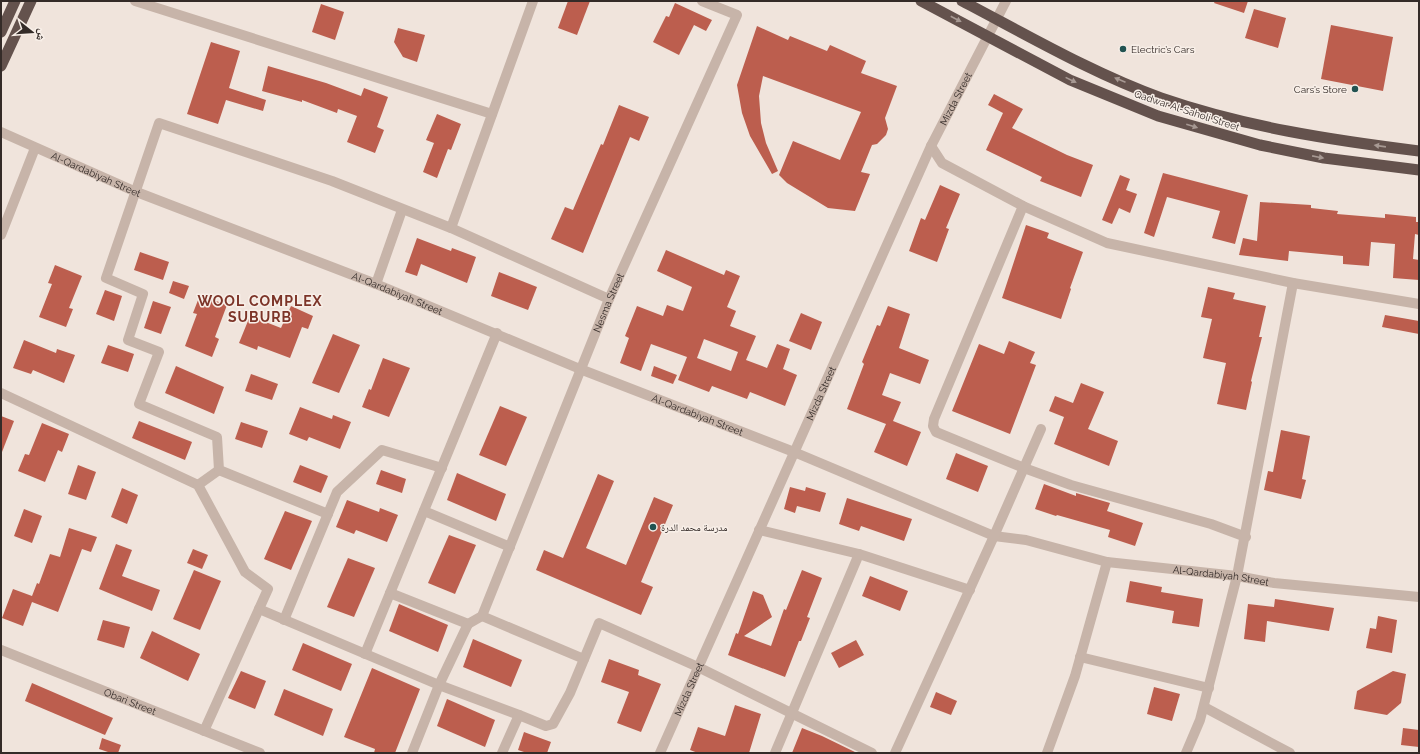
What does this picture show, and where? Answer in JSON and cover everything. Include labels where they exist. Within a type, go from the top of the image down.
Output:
[{"type":"highway","points":[[1,32],[15,1]]},
{"type":"highway","points":[[1,66],[31,1]]},
{"type":"highway","name":"Qadwar Al-Saholi Street","points":[[921,1],[1070,80],[1158,116],[1215,133],[1324,158],[1419,170]]},
{"type":"highway","points":[[962,1],[1077,62],[1159,97],[1189,107],[1277,130],[1419,152]]},
{"type":"street","points":[[135,1],[492,114]]},
{"type":"street","points":[[451,228],[533,1]]},
{"type":"street","name":"Nesma Street","points":[[482,616],[609,299],[737,15],[702,1]]},
{"type":"street","name":"Mizda Street","points":[[660,753],[931,146],[1006,1]]},
{"type":"street","points":[[219,470],[217,437],[138,404],[159,352],[128,340],[143,294],[106,278],[134,191],[159,123],[332,181],[402,210],[451,228],[609,299]]},
{"type":"street","name":"Al-Qardabiyah Street","points":[[1,132],[134,191],[376,284],[497,333],[580,369],[794,452],[994,536],[1026,540],[1107,562],[1237,576],[1274,583],[1419,597]]},
{"type":"street","points":[[931,146],[942,163],[1023,206],[1107,243],[1293,283],[1419,304]]},
{"type":"street","points":[[1,235],[35,148]]},
{"type":"street","points":[[1023,206],[934,419],[933,426],[936,432],[1070,485],[1211,524],[1246,537]]},
{"type":"street","points":[[376,284],[402,210]]},
{"type":"street","points":[[1186,753],[1204,707],[1246,537],[1293,283]]},
{"type":"street","points":[[365,654],[497,333]]},
{"type":"street","points":[[1,393],[198,485],[245,572],[268,589],[204,731]]},
{"type":"street","points":[[895,753],[970,590],[1041,429]]},
{"type":"street","points":[[284,620],[337,492],[382,450],[442,468]]},
{"type":"street","points":[[198,485],[219,470]]},
{"type":"street","points":[[219,470],[328,514]]},
{"type":"street","points":[[424,511],[510,547]]},
{"type":"street","points":[[759,530],[859,554],[970,590]]},
{"type":"street","points":[[775,753],[859,554]]},
{"type":"street","points":[[1047,753],[1080,657],[1107,562]]},
{"type":"street","points":[[390,593],[468,624]]},
{"type":"street","points":[[259,609],[439,685],[546,726],[553,724],[570,693],[599,623],[793,713],[872,753]]},
{"type":"street","points":[[412,753],[439,685],[468,624],[482,616],[584,659]]},
{"type":"street","name":"Obari Street","points":[[1,650],[260,753]]},
{"type":"street","points":[[1080,657],[1209,688]]},
{"type":"street","points":[[1204,707],[1290,753]]},
{"type":"street","points":[[502,753],[519,715]]},
{"type":"building","points":[[568,1],[590,1],[577,35],[558,28]]},
{"type":"building","points":[[1215,1],[1248,1],[1244,13],[1214,3]]},
{"type":"building","points":[[675,3],[712,20],[706,31],[694,25],[679,55],[653,42],[666,16],[669,17]]},
{"type":"building","points":[[321,4],[344,12],[335,40],[312,32]]},
{"type":"building","points":[[1254,9],[1286,18],[1278,48],[1245,38]]},
{"type":"building","points":[[1331,25],[1393,37],[1383,91],[1321,79]]},
{"type":"building","points":[[757,26],[788,40],[790,36],[827,51],[830,45],[866,61],[861,73],[897,86],[885,118],[888,129],[886,135],[877,144],[872,145],[861,172],[870,174],[855,211],[828,208],[787,183],[779,175],[793,141],[840,160],[861,112],[763,76],[759,96],[761,123],[766,143],[778,171],[772,174],[750,136],[742,113],[737,85]]},
{"type":"building","points":[[398,28],[425,35],[417,62],[403,57],[394,42]]},
{"type":"building","points":[[211,42],[240,51],[229,88],[266,100],[263,111],[226,100],[218,124],[187,114]]},
{"type":"building","points":[[268,66],[326,83],[361,96],[364,88],[388,97],[377,127],[384,130],[375,153],[347,142],[357,116],[338,109],[337,113],[302,100],[302,102],[262,91]]},
{"type":"building","points":[[994,94],[1023,109],[1012,128],[1067,155],[1093,165],[1081,197],[1040,181],[1042,177],[986,150],[1003,113],[988,105]]},
{"type":"building","points":[[619,105],[649,117],[639,141],[630,137],[583,253],[551,239],[565,207],[573,210],[601,144],[603,145]]},
{"type":"building","points":[[437,114],[461,124],[451,150],[448,149],[437,178],[423,172],[434,143],[426,140]]},
{"type":"building","points":[[1163,173],[1248,195],[1235,244],[1212,238],[1220,211],[1167,197],[1154,237],[1144,233]]},
{"type":"building","points":[[1120,175],[1130,179],[1126,190],[1137,194],[1130,213],[1119,208],[1112,224],[1102,220]]},
{"type":"building","points":[[940,185],[960,194],[946,228],[949,229],[937,262],[909,251],[921,218],[925,220]]},
{"type":"building","points":[[1260,202],[1311,205],[1311,208],[1338,211],[1337,214],[1385,218],[1385,214],[1416,217],[1416,222],[1419,222],[1419,235],[1415,234],[1413,259],[1419,260],[1419,280],[1393,278],[1395,244],[1371,242],[1369,266],[1343,264],[1343,256],[1289,251],[1288,261],[1239,255],[1243,238],[1257,241]]},
{"type":"building","points":[[1026,225],[1049,233],[1047,238],[1083,252],[1061,319],[1002,298]]},
{"type":"building","points":[[417,238],[451,251],[452,248],[476,257],[467,283],[421,264],[417,276],[405,272]]},
{"type":"building","points":[[666,250],[724,275],[726,270],[740,276],[727,307],[736,311],[730,326],[756,336],[746,360],[767,368],[777,344],[790,349],[783,369],[797,375],[785,406],[750,392],[747,399],[712,386],[709,392],[678,380],[687,357],[651,344],[641,371],[620,363],[629,338],[625,336],[637,306],[663,316],[667,305],[683,311],[692,287],[657,271]],"holes":[[[704,339],[738,352],[731,371],[697,358]]]},
{"type":"building","points":[[140,252],[169,262],[163,280],[134,270]]},
{"type":"building","points":[[55,265],[82,276],[69,308],[73,309],[66,327],[39,317],[52,284],[48,283]]},
{"type":"building","points":[[499,272],[537,287],[528,310],[491,296]]},
{"type":"building","points":[[173,281],[189,286],[184,299],[169,293]]},
{"type":"building","points":[[1208,287],[1235,293],[1233,299],[1266,306],[1259,337],[1262,337],[1251,381],[1246,410],[1217,404],[1226,363],[1203,358],[1212,319],[1201,317]]},
{"type":"building","points":[[105,290],[122,296],[114,321],[96,314]]},
{"type":"building","points":[[200,295],[227,305],[215,337],[219,339],[212,357],[185,346],[197,314],[193,313]]},
{"type":"building","points":[[153,301],[171,307],[161,334],[144,328]]},
{"type":"building","points":[[291,306],[313,316],[308,329],[302,327],[290,358],[258,346],[257,350],[239,343],[250,316],[281,328]]},
{"type":"building","points":[[888,306],[910,314],[899,348],[929,360],[920,384],[890,373],[882,395],[901,402],[893,421],[921,432],[907,466],[874,452],[886,424],[847,409],[864,364],[862,362],[877,325],[880,326]]},
{"type":"building","points":[[801,313],[822,322],[811,350],[789,341]]},
{"type":"building","points":[[1385,315],[1419,321],[1419,334],[1382,327]]},
{"type":"building","points":[[333,334],[360,345],[339,393],[312,383]]},
{"type":"building","points":[[24,340],[56,353],[57,349],[75,355],[64,383],[33,370],[31,374],[13,368]]},
{"type":"building","points":[[1009,341],[1035,352],[1030,363],[1036,365],[1010,434],[952,411],[979,344],[1004,354]]},
{"type":"building","points":[[108,345],[134,354],[128,372],[101,363]]},
{"type":"building","points":[[383,358],[410,368],[389,417],[362,407],[369,389],[371,390]]},
{"type":"building","points":[[176,366],[224,387],[214,414],[165,393]]},
{"type":"building","points":[[654,366],[677,375],[673,384],[651,376]]},
{"type":"building","points":[[251,374],[278,384],[272,400],[245,391]]},
{"type":"building","points":[[1081,383],[1104,392],[1088,429],[1118,441],[1109,466],[1054,444],[1064,417],[1049,411],[1055,396],[1073,403]]},
{"type":"building","points":[[500,406],[527,417],[506,466],[479,455]]},
{"type":"building","points":[[300,407],[332,419],[333,415],[351,422],[340,449],[309,437],[307,441],[289,434]]},
{"type":"building","points":[[1,416],[14,421],[2,452],[1,452]]},
{"type":"building","points":[[139,421],[192,442],[185,460],[132,438]]},
{"type":"building","points":[[241,422],[268,431],[262,448],[235,439]]},
{"type":"building","points":[[42,423],[69,434],[62,452],[58,450],[45,482],[18,471],[25,454],[29,455]]},
{"type":"building","points":[[1281,430],[1310,436],[1302,479],[1306,480],[1301,499],[1264,490],[1268,471],[1273,472]]},
{"type":"building","points":[[956,453],[988,466],[978,492],[946,479]]},
{"type":"building","points":[[78,465],[96,472],[86,500],[68,494]]},
{"type":"building","points":[[300,465],[328,476],[321,493],[293,482]]},
{"type":"building","points":[[381,470],[406,479],[402,493],[376,484]]},
{"type":"building","points":[[457,473],[506,494],[496,521],[447,500]]},
{"type":"building","name":"مدرسة محمد الدرة","points":[[598,474],[614,481],[586,548],[626,565],[654,497],[673,505],[641,582],[653,587],[641,615],[536,570],[544,550],[563,558]]},
{"type":"building","points":[[1044,484],[1076,496],[1076,493],[1110,503],[1107,511],[1143,523],[1135,546],[1108,537],[1110,530],[1035,509]]},
{"type":"building","points":[[790,487],[805,491],[806,487],[826,493],[820,512],[797,506],[795,513],[784,509]]},
{"type":"building","points":[[122,488],[138,495],[127,524],[111,517]]},
{"type":"building","points":[[847,498],[912,519],[904,541],[861,526],[859,531],[839,524]]},
{"type":"building","points":[[347,500],[379,512],[380,508],[398,515],[387,542],[356,530],[354,534],[336,527]]},
{"type":"building","points":[[24,509],[42,516],[32,543],[14,536]]},
{"type":"building","points":[[285,511],[312,521],[291,570],[264,559]]},
{"type":"building","points":[[69,528],[97,537],[91,552],[82,549],[58,612],[32,602],[23,626],[2,618],[13,589],[32,596],[37,583],[39,584],[50,554],[60,557]]},
{"type":"building","points":[[449,535],[476,545],[455,594],[428,583]]},
{"type":"building","points":[[116,544],[132,550],[122,576],[160,590],[152,611],[99,589]]},
{"type":"building","points":[[193,549],[208,555],[202,569],[187,563]]},
{"type":"building","points":[[348,558],[375,568],[354,617],[327,607]]},
{"type":"building","points":[[194,570],[221,581],[200,630],[173,619]]},
{"type":"building","points":[[802,570],[822,578],[807,617],[810,618],[785,677],[728,655],[736,633],[738,634],[753,591],[763,595],[772,617],[744,636],[771,646],[784,609],[786,610]]},
{"type":"building","points":[[870,576],[908,591],[900,611],[862,596]]},
{"type":"building","points":[[1130,581],[1162,587],[1161,592],[1203,599],[1199,627],[1172,623],[1174,611],[1126,602]]},
{"type":"building","points":[[1275,599],[1334,608],[1329,631],[1267,621],[1265,642],[1244,639],[1248,604],[1274,607]]},
{"type":"building","points":[[399,604],[448,625],[438,652],[389,631]]},
{"type":"building","points":[[1378,616],[1397,620],[1392,653],[1366,648],[1370,628],[1376,629]]},
{"type":"building","points":[[103,620],[130,627],[124,648],[97,640]]},
{"type":"building","points":[[152,631],[200,654],[188,681],[140,658]]},
{"type":"building","points":[[473,639],[522,660],[511,687],[463,667]]},
{"type":"building","points":[[856,640],[864,655],[839,668],[831,653]]},
{"type":"building","points":[[303,643],[352,664],[341,691],[292,670]]},
{"type":"building","points":[[609,659],[639,670],[638,675],[661,684],[641,732],[617,723],[629,692],[601,682]]},
{"type":"building","points":[[372,668],[420,689],[395,753],[374,753],[375,749],[344,737]]},
{"type":"building","points":[[241,671],[266,681],[255,709],[228,698]]},
{"type":"building","points":[[1393,671],[1406,674],[1401,703],[1387,715],[1354,709],[1357,691]]},
{"type":"building","points":[[32,683],[113,718],[105,735],[25,701]]},
{"type":"building","points":[[1154,687],[1180,694],[1172,721],[1147,714]]},
{"type":"building","points":[[284,689],[333,709],[323,736],[274,715]]},
{"type":"building","points":[[936,692],[957,701],[951,715],[930,707]]},
{"type":"building","points":[[447,699],[495,720],[485,747],[437,726]]},
{"type":"building","points":[[735,705],[761,714],[749,753],[698,753],[690,750],[698,727],[725,736]]},
{"type":"building","points":[[802,728],[822,736],[857,753],[792,753]]},
{"type":"building","points":[[1403,728],[1419,730],[1419,747],[1401,745]]},
{"type":"building","points":[[524,732],[551,742],[547,753],[527,753],[518,750]]},
{"type":"building","points":[[102,738],[121,745],[118,753],[111,753],[99,749]]},
{"type":"place","name":"Electric’s Cars","points":[[1123,49]]},
{"type":"place","name":"Cars’s Store","points":[[1355,89]]},
{"type":"place","name":"مدرسة محمد الدرة","points":[[653,527]]},
{"type":"district","name":"WOOL COMPLEX SUBURB","points":[[260,310]]}]
